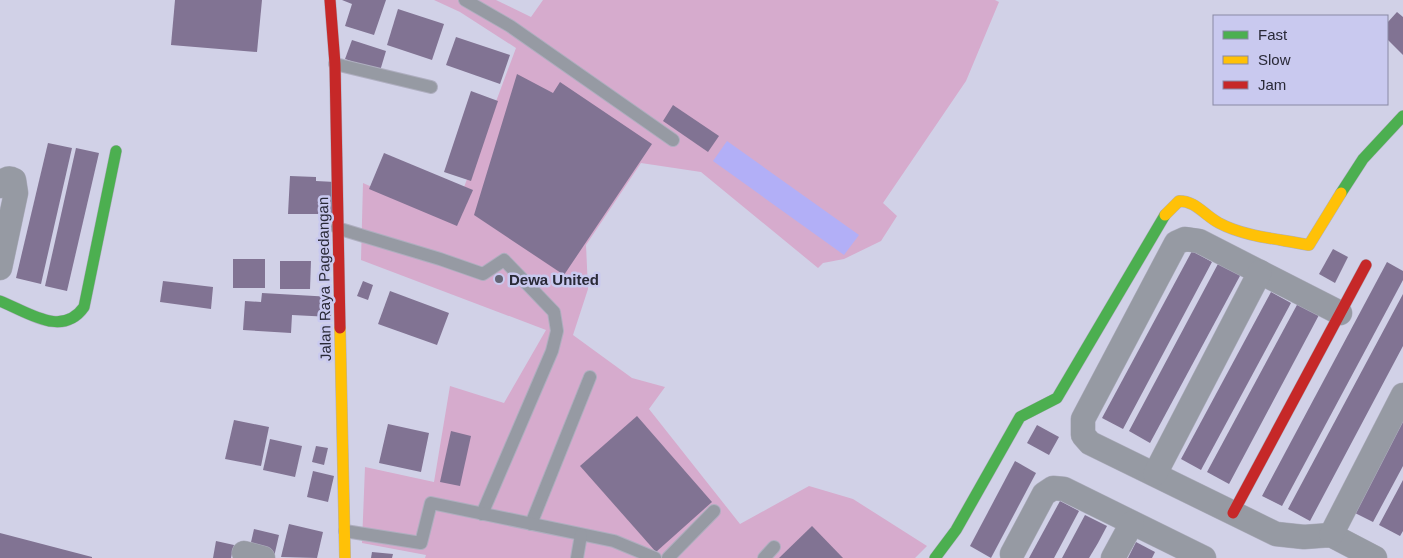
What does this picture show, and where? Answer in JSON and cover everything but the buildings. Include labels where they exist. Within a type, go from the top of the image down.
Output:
[{"type":"street","name":"Jalan Raya Pagedangan","points":[[330,0],[334,64],[345,558]]},
{"type":"street","points":[[935,558],[956,530],[1008,435],[1020,417],[1057,398],[1169,210],[1179,201],[1189,200],[1218,222],[1235,230],[1309,245],[1363,159],[1403,116]]},
{"type":"street","points":[[0,301],[56,324],[62,324],[78,315],[84,307],[116,151]]},
{"type":"street","points":[[0,186],[7,178],[10,178],[14,180],[16,193],[0,268]]},
{"type":"street","points":[[1340,313],[1199,240],[1185,239],[1176,243],[1083,419],[1084,435],[1090,443],[1276,534],[1304,537],[1332,535],[1375,558]]},
{"type":"street","points":[[1233,513],[1366,265]]},
{"type":"street","points":[[1154,474],[1260,272]]},
{"type":"street","points":[[1332,535],[1403,395]]},
{"type":"street","points":[[1012,554],[1044,494],[1053,488],[1064,489],[1204,558]]},
{"type":"street","points":[[1113,558],[1132,523]]},
{"type":"lane","points":[[465,0],[510,26],[673,140]]},
{"type":"lane","points":[[334,64],[431,86]]},
{"type":"lane","points":[[337,228],[440,259],[482,274],[504,260],[554,312],[557,331],[552,351],[482,514]]},
{"type":"lane","points":[[530,524],[590,377]]},
{"type":"lane","points":[[345,531],[421,543],[431,503],[614,542],[656,558]]},
{"type":"lane","points":[[668,558],[714,512]]},
{"type":"lane","points":[[577,558],[581,535]]},
{"type":"lane","points":[[764,558],[774,547]]},
{"type":"shaded area","name":"Dewa United","points":[[434,0],[496,0],[531,17],[543,0],[995,0],[999,2],[966,81],[883,203],[897,216],[881,241],[844,259],[823,263],[818,268],[701,172],[641,163],[586,245],[588,289],[573,335],[632,378],[665,387],[649,409],[740,524],[809,486],[853,499],[927,546],[915,558],[425,558],[426,555],[362,543],[365,467],[434,482],[450,386],[504,403],[546,330],[361,260],[363,183],[451,222],[516,48],[460,12]]},
{"type":"shaded area","points":[[727,141],[859,235],[844,255],[713,161]]},
{"type":"traffic: fast","points":[[1341,193],[1363,159],[1403,116]]},
{"type":"traffic: fast","points":[[0,301],[33,316],[55,322],[66,321],[75,316],[84,307],[116,151]]},
{"type":"traffic: fast","points":[[935,558],[956,530],[1020,417],[1057,398],[1165,215]]},
{"type":"traffic: slow","points":[[1165,215],[1179,201],[1190,203],[1219,223],[1240,232],[1309,245],[1341,193]]},
{"type":"traffic: slow","points":[[340,328],[345,558]]},
{"type":"traffic: jam","points":[[330,0],[335,64],[340,328]]},
{"type":"traffic: jam","points":[[1233,513],[1366,265]]},
{"type":"place","name":"Dewa United","points":[[499,279]]}]
